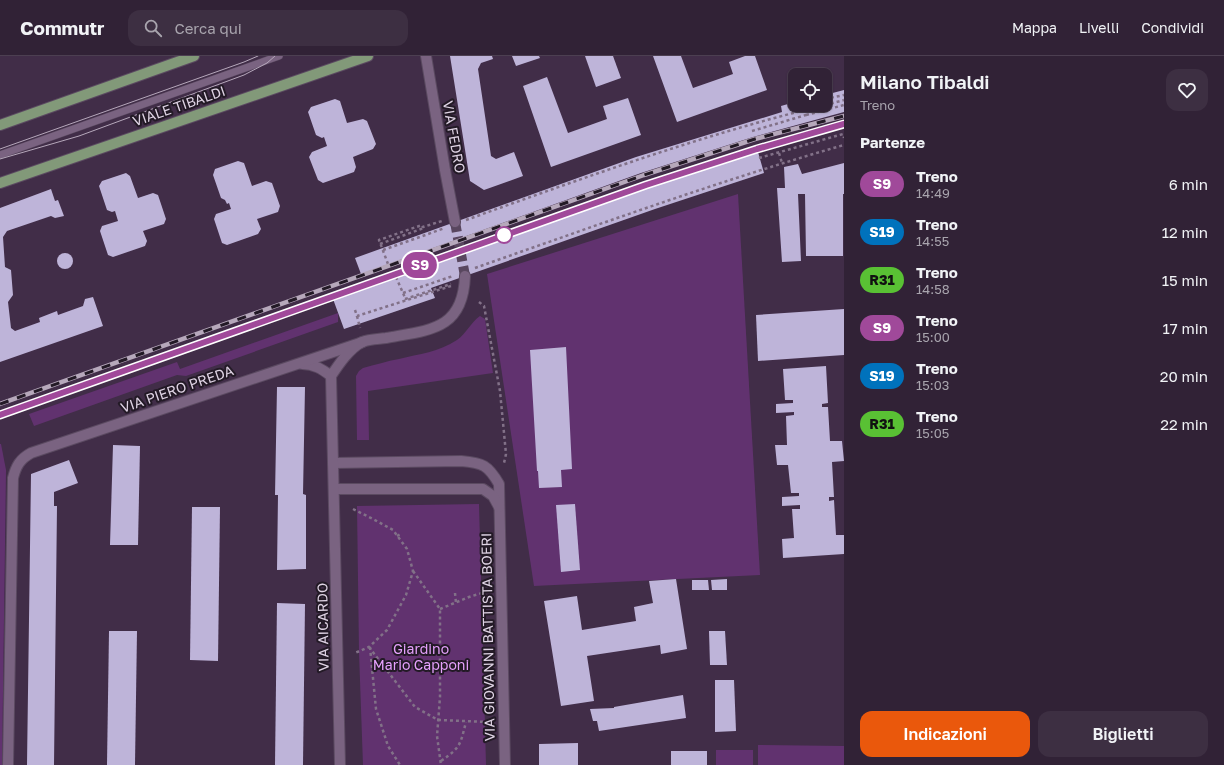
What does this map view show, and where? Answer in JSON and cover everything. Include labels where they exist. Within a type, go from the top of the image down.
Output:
[{"type":"main road","points":[[0,125],[192,56]]},
{"type":"main road","name":"VIALE TIBALDI","points":[[0,183],[368,56]]},
{"type":"street","name":"VIA FEDRO","points":[[426,56],[445,170],[457,223]]},
{"type":"street","name":"VIA PIERO PREDA","points":[[8,765],[13,478],[15,468],[25,457],[31,453],[363,342],[434,328],[452,318],[459,308],[463,296],[463,274]]},
{"type":"street","points":[[296,364],[310,364],[317,366],[331,376],[350,352],[363,342]]},
{"type":"street","name":"VIA AICARDO","points":[[331,376],[340,765]]},
{"type":"street","name":"VIA GIOVANNI BATTISTA BOERI","points":[[333,463],[478,462],[492,472],[499,484],[505,765]]},
{"type":"street","points":[[334,489],[484,489],[493,496],[499,508]]},
{"type":"lane","name":"VIALE TIBALDI","points":[[0,155],[279,56]]},
{"type":"path","points":[[832,98],[844,95]]},
{"type":"path","points":[[832,103],[844,100]]},
{"type":"path","points":[[752,131],[844,105]]},
{"type":"path","points":[[383,250],[637,159],[750,124],[797,112]]},
{"type":"path","points":[[760,158],[843,134],[844,138]]},
{"type":"path","points":[[403,293],[463,274],[653,206],[844,144]]},
{"type":"path","points":[[779,153],[782,163]]},
{"type":"path","points":[[388,264],[379,240],[422,225],[423,227],[442,221]]},
{"type":"path","points":[[396,277],[406,300]]},
{"type":"path","points":[[360,328],[355,310],[357,316],[452,285],[444,286],[406,300]]},
{"type":"path","points":[[479,302],[484,306],[500,391],[506,454],[504,463]]},
{"type":"path","points":[[353,510],[393,530],[407,549],[413,571],[440,609],[440,697],[437,736],[441,765]]},
{"type":"path","points":[[397,536],[402,533]]},
{"type":"path","points":[[355,653],[370,647],[387,630],[396,616],[406,595],[413,571]]},
{"type":"path","points":[[440,609],[485,592]]},
{"type":"path","points":[[455,593],[456,602]]},
{"type":"path","points":[[370,647],[415,707],[438,720],[488,722]]},
{"type":"path","points":[[370,647],[376,710],[388,746],[400,765]]},
{"type":"path","points":[[441,760],[454,752],[460,745],[466,722]]},
{"type":"green space","points":[[738,194],[760,575],[534,586],[487,274]]},
{"type":"green space","points":[[338,313],[338,322],[186,376],[177,375],[34,426],[29,414],[177,362],[180,369]]},
{"type":"green space","points":[[480,316],[485,319],[493,373],[368,391],[369,440],[357,440],[356,376],[359,371],[363,368],[429,352],[450,344],[457,340]]},
{"type":"green space","points":[[0,444],[6,470],[2,765],[0,765]]},
{"type":"green space","name":"Giardino Mario Capponi","points":[[479,504],[486,765],[363,765],[359,652],[357,506]]},
{"type":"green space","points":[[758,745],[844,746],[844,765],[758,765]]},
{"type":"green space","points":[[716,750],[753,750],[753,765],[716,765]]},
{"type":"building","points":[[450,56],[492,56],[493,59],[481,63],[478,69],[491,156],[496,159],[514,152],[523,176],[484,190],[470,181]]},
{"type":"building","points":[[512,56],[539,56],[540,58],[516,66]]},
{"type":"building","points":[[585,56],[613,56],[621,78],[596,87]]},
{"type":"building","points":[[653,56],[681,56],[693,88],[733,74],[729,62],[745,56],[755,56],[767,90],[677,122]]},
{"type":"building","points":[[547,77],[568,133],[607,119],[603,106],[628,98],[641,135],[551,167],[523,86]]},
{"type":"building","points":[[844,90],[844,112],[753,137],[641,173],[361,274],[355,258],[636,157],[782,112],[781,106],[788,104],[788,112],[832,112],[832,93]]},
{"type":"building","points":[[335,99],[340,101],[347,123],[363,119],[367,121],[376,144],[373,149],[353,157],[356,167],[354,172],[323,183],[318,180],[309,157],[312,152],[327,146],[324,137],[322,138],[316,135],[308,112],[311,107]]},
{"type":"building","points":[[758,152],[764,173],[655,209],[431,288],[435,298],[344,329],[333,299],[647,188]]},
{"type":"building","points":[[238,161],[244,163],[252,186],[266,181],[272,183],[280,206],[278,212],[257,219],[261,229],[258,234],[227,245],[222,243],[214,219],[216,214],[231,209],[229,203],[227,204],[225,200],[221,198],[213,175],[215,169]]},
{"type":"building","points":[[844,163],[843,256],[806,256],[805,194],[798,194],[801,261],[782,262],[777,188],[785,188],[784,167],[798,164],[802,174]]},
{"type":"building","points":[[126,173],[130,176],[138,198],[153,193],[158,195],[166,219],[164,224],[143,231],[147,241],[145,246],[113,257],[108,255],[100,231],[102,226],[118,221],[115,211],[112,212],[107,210],[99,186],[102,181]]},
{"type":"building","points":[[51,189],[55,201],[58,200],[64,216],[55,218],[51,216],[7,231],[3,237],[5,267],[11,270],[13,295],[8,302],[11,328],[15,331],[40,322],[39,318],[57,311],[58,315],[83,306],[85,299],[93,297],[103,326],[0,362],[0,208]]},
{"type":"building","points":[[62,253],[68,253],[73,258],[71,267],[68,269],[62,269],[57,264],[57,258]]},
{"type":"building","points":[[844,309],[844,355],[758,361],[756,315]]},
{"type":"building","points":[[566,347],[572,469],[561,470],[562,487],[539,488],[530,350]]},
{"type":"building","points":[[826,366],[828,403],[822,404],[822,407],[828,407],[830,441],[842,441],[844,461],[832,462],[834,497],[829,497],[829,501],[834,500],[836,535],[844,535],[844,554],[783,558],[782,539],[794,538],[792,509],[800,509],[800,505],[782,506],[782,497],[799,496],[799,493],[791,493],[788,465],[777,465],[775,445],[787,445],[786,416],[794,415],[794,412],[776,413],[776,404],[793,403],[793,400],[785,400],[783,369]]},
{"type":"building","points":[[277,387],[305,387],[303,494],[306,495],[306,569],[277,570],[278,495],[275,495]]},
{"type":"building","points":[[113,445],[140,446],[138,545],[110,545]]},
{"type":"building","points":[[69,460],[78,483],[54,492],[54,506],[57,506],[54,765],[27,765],[31,474]]},
{"type":"building","points":[[575,504],[580,570],[561,572],[556,505]]},
{"type":"building","points":[[192,507],[220,507],[218,661],[190,660]]},
{"type":"building","points":[[676,579],[687,649],[661,654],[660,645],[587,656],[594,701],[561,706],[544,601],[577,596],[582,630],[636,621],[634,607],[653,603],[649,581]]},
{"type":"building","points":[[727,579],[727,590],[712,590],[711,580]]},
{"type":"building","points":[[692,580],[708,580],[709,590],[692,590]]},
{"type":"building","points":[[277,603],[305,604],[303,765],[275,765]]},
{"type":"building","points":[[109,631],[137,631],[135,765],[107,765]]},
{"type":"building","points":[[709,631],[725,631],[727,665],[710,665]]},
{"type":"building","points":[[715,680],[734,680],[736,731],[715,732]]},
{"type":"building","points":[[683,695],[686,718],[599,731],[597,721],[593,721],[590,709],[614,708]]},
{"type":"building","points":[[578,743],[578,765],[539,765],[539,744]]},
{"type":"building","points":[[671,751],[707,751],[707,765],[671,765]]},
{"type":"tunnel","points":[[455,222],[465,276]]},
{"type":"tram line","points":[[0,149],[258,56]]},
{"type":"tram line","points":[[0,159],[79,136],[244,75],[267,63],[275,56]]},
{"type":"railway","points":[[0,404],[644,175],[755,139],[844,116]]},
{"type":"railway","points":[[0,414],[646,185],[757,149],[844,124]]},
{"type":"train","name":"S9","points":[[0,415],[646,185],[757,149],[844,124]]}]
